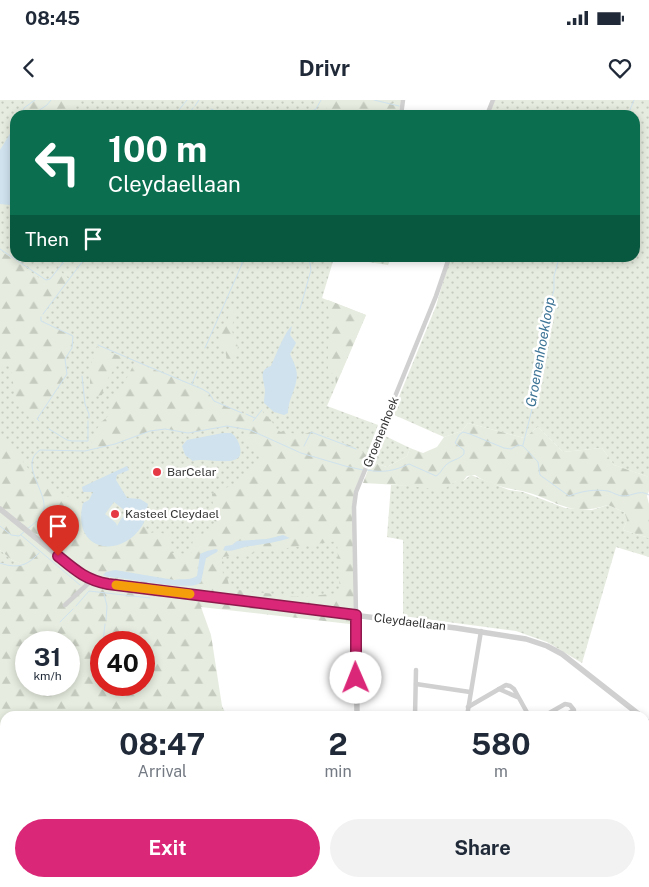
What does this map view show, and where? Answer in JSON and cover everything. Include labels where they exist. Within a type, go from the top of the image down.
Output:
[{"type":"street","name":"Groenenhoek","points":[[356,615],[355,501],[364,473],[436,296],[448,262]]},
{"type":"street","name":"Cleydaellaan","points":[[0,509],[78,572],[92,580],[108,584],[526,638],[547,646],[576,664],[635,711]]},
{"type":"street","points":[[65,605],[92,580]]},
{"type":"street","points":[[356,615],[357,711]]},
{"type":"street","points":[[468,711],[481,631]]},
{"type":"street","points":[[415,711],[416,670]]},
{"type":"street","points":[[416,684],[470,692]]},
{"type":"street","points":[[468,708],[506,685],[510,686],[526,711]]},
{"type":"street","points":[[552,711],[564,704],[570,705],[574,710]]},
{"type":"green space","points":[[0,100],[401,100],[399,110],[10,110],[10,262],[333,262],[322,298],[366,315],[327,406],[378,425],[350,499],[353,604],[104,579],[0,443]]},
{"type":"green space","points":[[35,100],[77,100],[68,110],[23,110]]},
{"type":"green space","points":[[321,100],[379,100],[400,105],[399,110],[328,110],[325,106],[319,106]]},
{"type":"green space","points":[[495,100],[649,100],[649,477],[614,465],[602,448],[563,452],[538,427],[524,438],[468,423],[462,431],[444,437],[392,414],[436,306],[449,262],[640,262],[640,110],[491,110]]},
{"type":"green space","points":[[0,250],[10,257],[10,262],[17,262],[45,282],[59,270],[69,279],[40,318],[48,325],[73,336],[72,348],[65,359],[67,374],[37,419],[17,404],[9,360],[0,368]]},
{"type":"green space","points":[[369,262],[389,262],[388,265]]},
{"type":"green space","points":[[328,300],[366,315],[336,384],[335,376],[328,370],[328,343],[332,335]]},
{"type":"green space","points":[[232,306],[234,313],[232,331],[238,347],[231,363],[227,360],[225,349],[222,347],[218,335],[225,327]]},
{"type":"green space","points":[[97,347],[122,357],[105,383],[102,395],[90,397],[90,367]]},
{"type":"green space","points":[[135,362],[202,389],[209,393],[214,401],[255,418],[262,410],[277,430],[281,432],[285,430],[299,436],[313,431],[357,448],[368,456],[355,491],[355,605],[350,624],[201,607],[211,635],[222,706],[224,711],[0,711],[0,563],[14,566],[24,565],[12,560],[0,550],[0,434],[36,479],[46,481],[59,493],[83,503],[81,513],[82,527],[116,545],[131,537],[143,525],[151,533],[158,531],[170,537],[172,553],[191,554],[193,538],[215,527],[212,494],[237,483],[259,462],[259,451],[248,442],[244,428],[227,426],[188,433],[165,429],[150,431],[115,444],[90,450],[96,430],[108,416],[109,406],[113,397],[119,393]],"holes":[[[279,536],[287,539],[232,550],[237,541],[267,539]],[[337,541],[340,593],[301,597],[230,589],[226,573],[223,574],[223,557]],[[216,549],[215,552],[206,558],[201,582],[195,586],[117,578],[113,577],[110,571],[115,570],[174,580],[191,578],[197,576],[198,565],[202,555]]]},
{"type":"green space","points":[[468,423],[524,438],[538,427],[563,452],[602,448],[614,465],[649,477],[647,496],[649,504],[649,538],[623,530],[627,520],[624,512],[608,505],[582,509],[563,506],[534,494],[492,484],[475,475],[467,476],[463,481],[456,481],[443,490],[363,483],[371,462],[387,467],[407,456],[410,448],[423,453],[437,447],[444,437],[462,431]]},
{"type":"green space","points":[[383,435],[410,448],[407,456],[387,467],[371,462]]},
{"type":"green space","points":[[471,475],[509,490],[523,492],[565,508],[592,510],[608,505],[624,512],[627,520],[623,530],[649,538],[649,557],[616,547],[582,663],[547,642],[516,631],[403,616],[403,540],[387,537],[391,485],[448,486],[456,481],[463,481]]},
{"type":"green space","points":[[0,550],[12,560],[25,565],[14,566],[0,563]]},
{"type":"water","points":[[10,134],[10,205],[0,204],[0,150]]},
{"type":"water","points":[[292,326],[290,335],[296,343],[290,354],[296,368],[297,378],[288,413],[284,415],[274,412],[264,403],[263,372],[271,366],[283,338]]},
{"type":"water","points":[[231,433],[239,444],[241,451],[239,457],[235,460],[193,461],[185,455],[182,446],[187,440]]},
{"type":"water","points":[[127,466],[129,470],[117,475],[116,480],[127,498],[140,499],[148,504],[142,526],[133,537],[122,544],[100,545],[91,540],[84,532],[81,519],[83,503],[89,500],[93,492],[83,492],[82,487]],"holes":[[[114,502],[124,510],[126,508],[129,511],[117,526],[105,514]]]},
{"type":"water","points":[[283,535],[290,538],[233,550],[223,550],[225,546],[232,545],[237,541],[267,539]]},
{"type":"water","points":[[218,550],[217,552],[206,558],[201,582],[195,585],[172,585],[103,575],[106,572],[115,570],[174,580],[191,578],[197,576],[200,554]]},
{"type":"waterway","points":[[23,110],[35,100]]},
{"type":"waterway","points":[[40,110],[51,100]]},
{"type":"waterway","points":[[179,110],[187,100]]},
{"type":"waterway","points":[[195,106],[199,100]]},
{"type":"waterway","points":[[314,110],[321,100]]},
{"type":"waterway","points":[[374,100],[399,106]]},
{"type":"waterway","name":"Groenenhoekloop","points":[[630,110],[634,100]]},
{"type":"waterway","points":[[0,249],[10,256]]},
{"type":"waterway","points":[[19,262],[46,280],[50,279],[64,262]]},
{"type":"waterway","points":[[43,314],[82,262]]},
{"type":"waterway","points":[[205,348],[242,262]]},
{"type":"waterway","points":[[300,309],[311,270],[310,262]]},
{"type":"waterway","name":"Groenenhoekloop","points":[[523,445],[546,337],[542,330],[554,290],[554,276],[558,262]]},
{"type":"waterway","points":[[39,421],[37,419],[67,374],[65,359],[72,348],[73,336],[41,321],[41,317]]},
{"type":"waterway","points":[[98,345],[126,357]]},
{"type":"waterway","points":[[128,358],[202,389],[209,393],[214,401],[242,413]]},
{"type":"waterway","points":[[192,384],[197,371]]},
{"type":"waterway","points":[[82,376],[85,404],[89,418]]},
{"type":"waterway","points":[[253,421],[262,410]]},
{"type":"waterway","points":[[246,414],[255,418]]},
{"type":"waterway","points":[[49,429],[67,440],[88,441],[88,421]]},
{"type":"waterway","points":[[27,529],[40,517],[44,508],[44,501],[35,478],[32,462],[34,456],[40,450],[85,451],[115,444],[150,431],[165,429],[188,433],[227,426],[250,430],[301,453],[363,470]]},
{"type":"waterway","points":[[304,446],[311,432],[356,449]]},
{"type":"waterway","points":[[367,470],[388,471],[409,464],[436,476],[447,464],[464,454],[464,450],[455,443],[463,432],[504,448],[511,449],[518,445],[523,446],[538,462],[540,475],[569,496],[598,490],[608,491],[621,496],[639,493],[649,495]]},
{"type":"waterway","points":[[0,526],[11,535],[19,536],[24,532]]},
{"type":"waterway","points":[[21,535],[80,585]]},
{"type":"waterway","points":[[0,563],[12,566],[22,565],[39,553]]},
{"type":"waterway","points":[[76,606],[89,591],[150,598]]},
{"type":"waterway","points":[[104,594],[107,606],[106,620]]},
{"type":"waterway","points":[[60,622],[73,609]]},
{"type":"waterway","points":[[104,631],[105,624]]},
{"type":"slow traffic","points":[[116,585],[190,594]]},
{"type":"place","name":"BarCelar","points":[[157,472]]},
{"type":"place","name":"Kasteel Cleydael","points":[[115,514]]},
{"type":"route","points":[[58,556],[83,575],[92,580],[108,584],[356,615],[356,678]]}]
